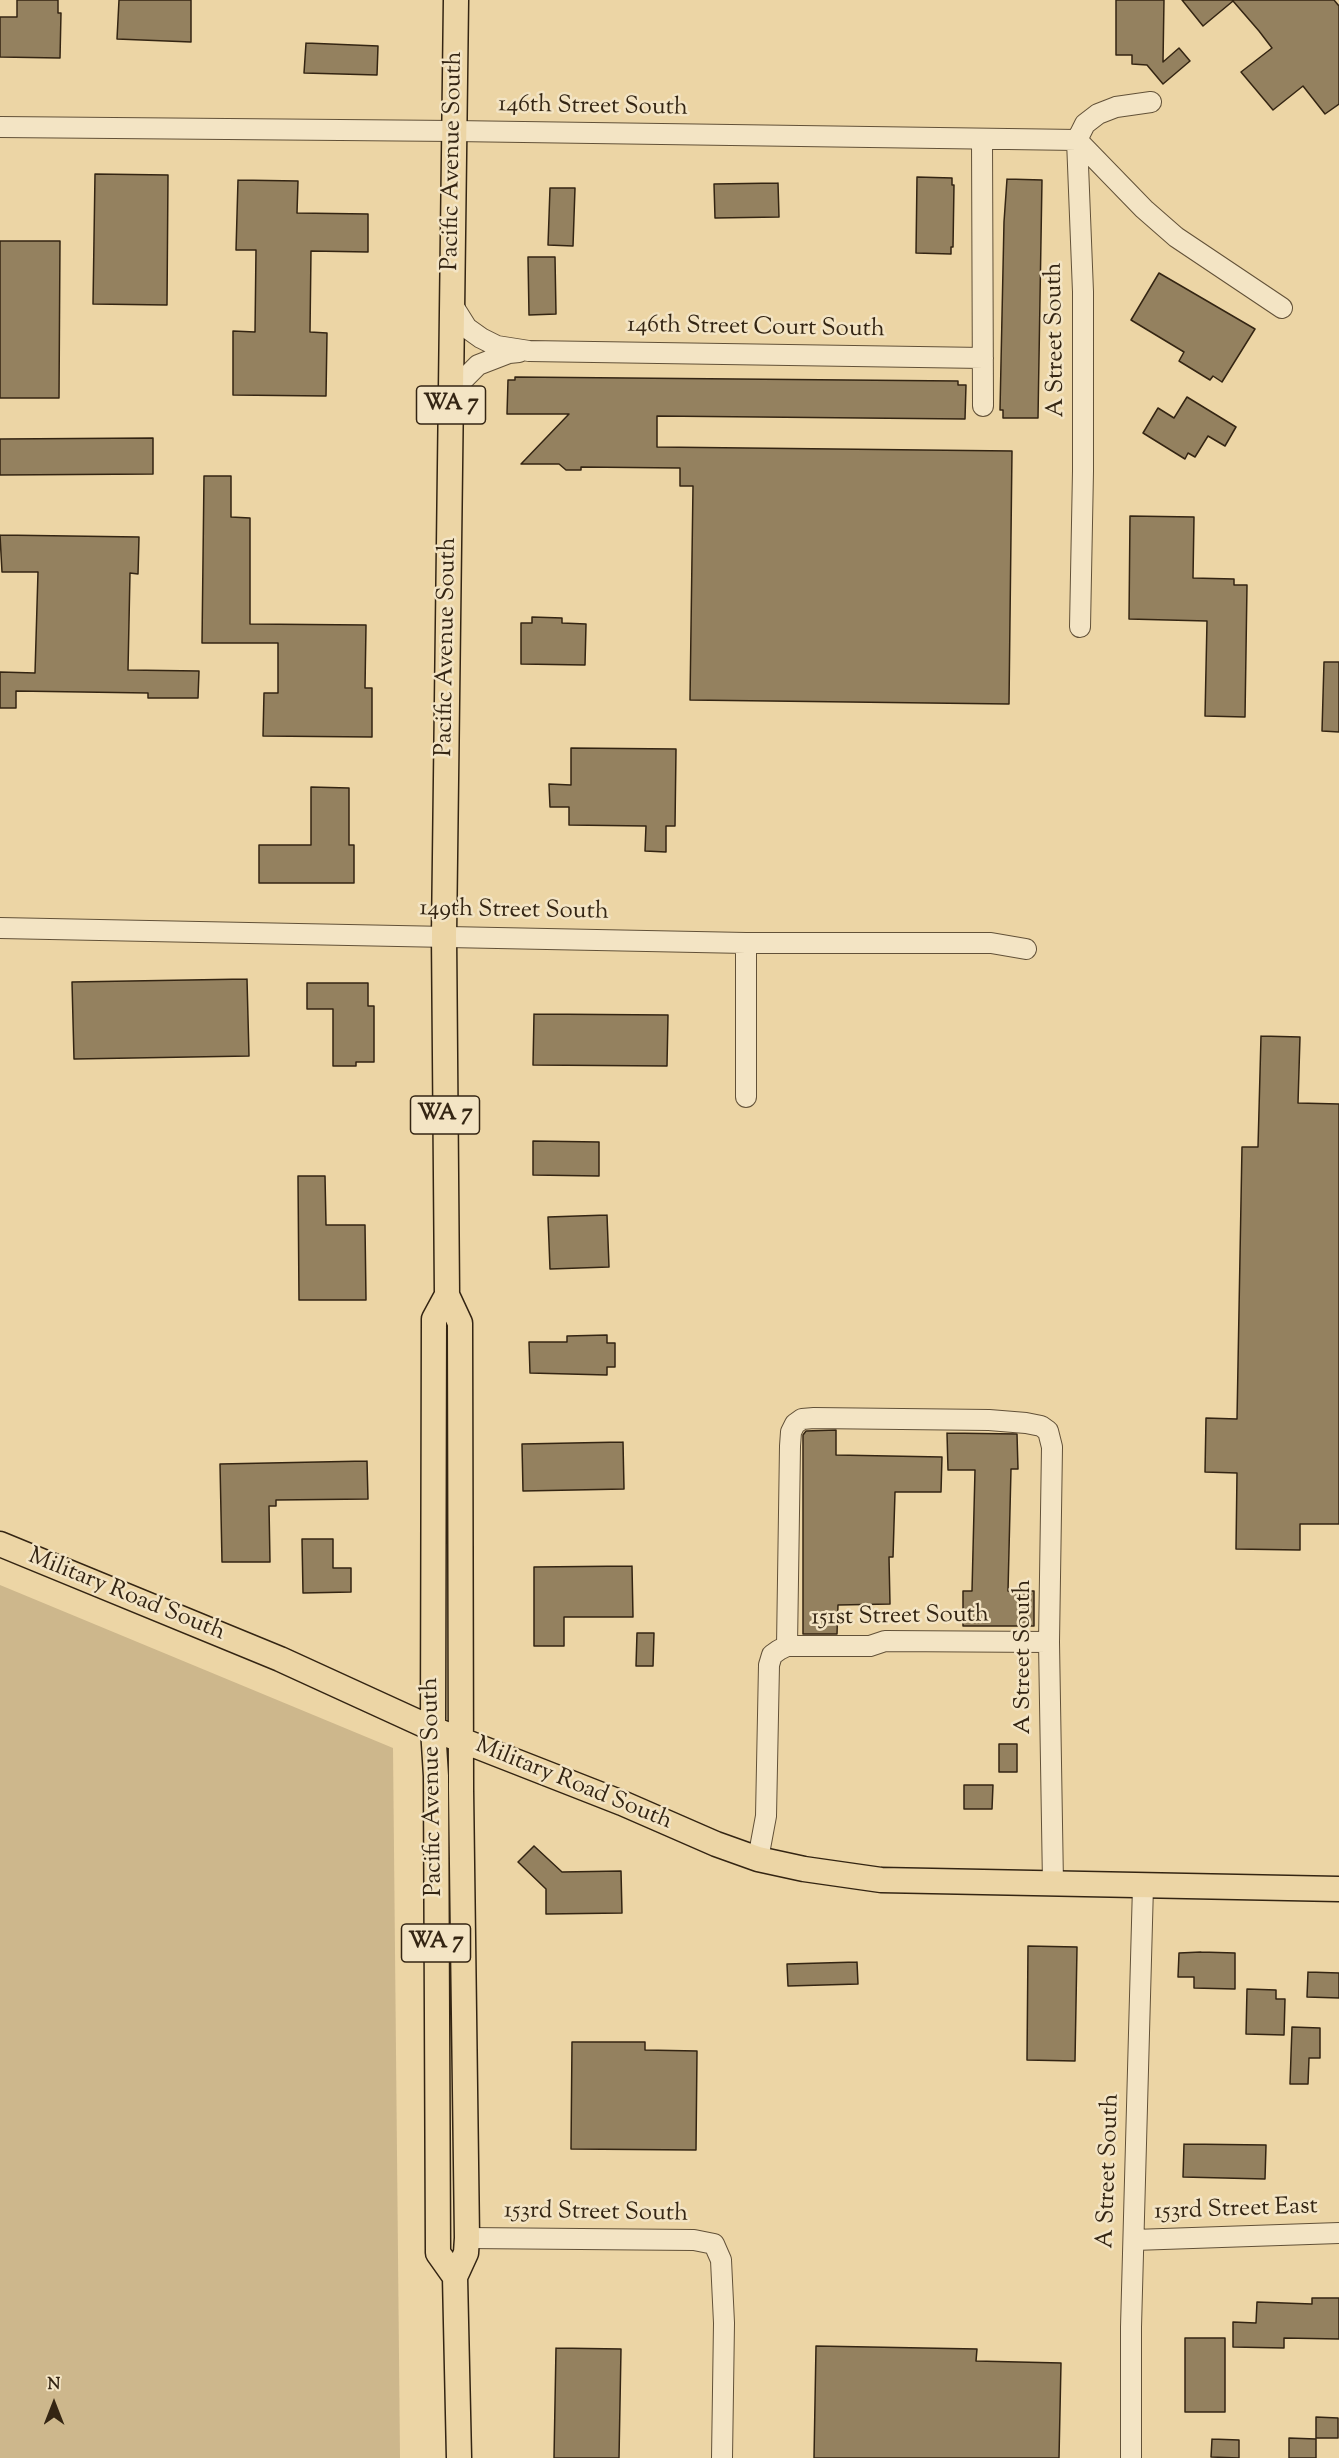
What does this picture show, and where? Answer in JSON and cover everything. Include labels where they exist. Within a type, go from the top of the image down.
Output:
[{"type":"main road","name":"Pacific Avenue South","points":[[456,0],[444,935],[447,1295],[460,1323],[463,2102],[467,2238],[466,2253],[455,2277],[459,2458]]},
{"type":"main road","name":"Pacific Avenue South","points":[[447,1295],[434,1319],[433,1729],[436,1776],[438,2253],[455,2277]]},
{"type":"main road","name":"Military Road South","points":[[0,1544],[280,1659],[433,1729],[758,1859],[804,1869],[881,1880],[1339,1889]]},
{"type":"street","points":[[1151,102],[1116,107],[1098,114],[1085,124],[1077,140],[1144,209],[1176,237],[1282,308]]},
{"type":"street","name":"146th Street South","points":[[0,127],[1077,140]]},
{"type":"street","points":[[982,139],[983,406]]},
{"type":"street","name":"A Street South","points":[[1077,140],[1083,292],[1080,627]]},
{"type":"street","name":"146th Street Court South","points":[[452,303],[467,328],[480,338],[496,346],[529,351]]},
{"type":"street","name":"146th Street Court South","points":[[451,392],[478,365],[509,353],[529,351],[983,358]]},
{"type":"street","name":"149th Street South","points":[[0,928],[444,935],[746,943],[991,943],[1026,949]]},
{"type":"street","points":[[746,943],[746,1097]]},
{"type":"street","name":"A Street South","points":[[788,1646],[790,1446],[791,1432],[795,1424],[802,1419],[814,1418],[989,1420],[1026,1423],[1041,1426],[1047,1431],[1052,1447],[1049,1642],[1053,1884]]},
{"type":"street","name":"151st Street South","points":[[788,1646],[870,1646],[885,1641],[1049,1642]]},
{"type":"street","points":[[758,1859],[766,1816],[769,1665],[772,1655],[788,1646]]},
{"type":"street","name":"A Street South","points":[[1131,2458],[1131,2327],[1143,1886]]},
{"type":"street","name":"153rd Street East","points":[[1134,2240],[1339,2233]]},
{"type":"street","name":"153rd Street South","points":[[467,2238],[694,2240],[714,2244],[721,2260],[724,2323],[722,2458]]},
{"type":"shaded area","points":[[0,1585],[393,1748],[400,2458],[0,2458]]},
{"type":"building","points":[[17,0],[58,0],[58,13],[61,13],[60,58],[0,57],[0,17],[17,17]]},
{"type":"building","points":[[119,0],[191,0],[191,42],[117,39]]},
{"type":"building","points":[[1116,0],[1164,0],[1163,62],[1179,48],[1190,61],[1163,84],[1147,65],[1132,64],[1132,55],[1116,55]]},
{"type":"building","points":[[1182,0],[1334,0],[1339,6],[1339,104],[1325,114],[1303,86],[1273,110],[1241,72],[1272,48],[1259,31],[1233,1],[1203,26]]},
{"type":"building","points":[[306,43],[378,46],[377,75],[304,73]]},
{"type":"building","points":[[95,174],[168,175],[167,305],[93,304]]},
{"type":"building","points":[[917,177],[952,178],[952,185],[954,185],[951,254],[916,253]]},
{"type":"building","points":[[1007,179],[1042,180],[1038,418],[1003,418],[1003,410],[1000,410]]},
{"type":"building","points":[[238,180],[298,181],[297,213],[368,214],[368,252],[311,251],[310,332],[327,333],[326,396],[233,395],[233,331],[255,332],[256,250],[236,250]]},
{"type":"building","points":[[778,183],[779,217],[715,218],[714,184]]},
{"type":"building","points":[[550,188],[575,188],[573,246],[548,245]]},
{"type":"building","points":[[0,241],[60,241],[59,398],[0,398]]},
{"type":"building","points":[[528,257],[555,257],[556,314],[529,315]]},
{"type":"building","points":[[1159,273],[1255,329],[1222,382],[1213,376],[1210,380],[1179,361],[1184,352],[1131,320]]},
{"type":"building","points":[[515,377],[958,381],[958,385],[966,385],[965,419],[657,416],[657,447],[1012,451],[1009,704],[690,700],[693,486],[680,486],[680,468],[581,467],[581,470],[566,470],[559,464],[521,464],[569,414],[507,414],[508,380],[515,380]]},
{"type":"building","points":[[1187,397],[1236,427],[1225,446],[1208,436],[1195,457],[1188,453],[1185,459],[1143,433],[1158,408],[1174,418]]},
{"type":"building","points":[[153,438],[153,474],[0,475],[0,439]]},
{"type":"building","points":[[204,476],[231,476],[231,517],[250,518],[250,624],[366,625],[365,688],[372,688],[372,737],[263,736],[264,693],[278,693],[278,643],[202,643]]},
{"type":"building","points":[[1130,516],[1194,517],[1193,578],[1234,579],[1234,585],[1247,585],[1245,717],[1205,716],[1207,621],[1129,619]]},
{"type":"building","points":[[0,535],[139,537],[138,574],[130,573],[128,670],[199,671],[198,698],[148,698],[148,693],[16,691],[16,708],[0,708],[0,672],[35,673],[38,572],[2,572]]},
{"type":"building","points":[[532,617],[562,618],[562,623],[586,624],[585,665],[521,664],[521,623],[532,623]]},
{"type":"building","points":[[1324,662],[1339,662],[1339,732],[1322,731]]},
{"type":"building","points":[[571,748],[676,749],[675,826],[666,826],[666,852],[645,851],[646,826],[569,825],[569,807],[550,807],[549,784],[571,785]]},
{"type":"building","points":[[311,787],[349,788],[349,845],[354,845],[354,883],[259,883],[259,845],[311,845]]},
{"type":"building","points":[[247,979],[249,1056],[74,1059],[72,982]]},
{"type":"building","points":[[307,983],[368,983],[368,1006],[374,1006],[374,1062],[356,1062],[356,1066],[333,1066],[333,1009],[307,1009]]},
{"type":"building","points":[[534,1014],[668,1015],[667,1066],[533,1065]]},
{"type":"building","points":[[1261,1036],[1300,1037],[1298,1103],[1339,1104],[1339,1524],[1300,1524],[1300,1550],[1236,1549],[1237,1473],[1205,1472],[1206,1418],[1237,1419],[1242,1147],[1258,1147]]},
{"type":"building","points":[[533,1141],[599,1142],[599,1176],[533,1175]]},
{"type":"building","points":[[298,1176],[325,1176],[326,1225],[365,1225],[366,1300],[299,1300]]},
{"type":"building","points":[[607,1215],[609,1267],[550,1269],[548,1217]]},
{"type":"building","points":[[607,1335],[607,1343],[615,1343],[615,1367],[607,1367],[607,1375],[530,1373],[529,1342],[567,1342],[567,1336]]},
{"type":"building","points":[[836,1430],[836,1455],[942,1457],[941,1492],[895,1492],[893,1557],[889,1557],[890,1604],[838,1605],[837,1634],[803,1634],[803,1435],[806,1431]]},
{"type":"building","points":[[947,1433],[1017,1434],[1018,1469],[1011,1469],[1008,1591],[1034,1591],[1034,1626],[963,1626],[963,1591],[972,1591],[975,1470],[948,1470]]},
{"type":"building","points":[[623,1442],[624,1489],[523,1491],[522,1444]]},
{"type":"building","points":[[367,1461],[368,1499],[276,1500],[276,1506],[269,1506],[270,1562],[222,1562],[220,1464]]},
{"type":"building","points":[[302,1539],[333,1539],[333,1568],[351,1568],[351,1592],[303,1593]]},
{"type":"building","points":[[632,1566],[633,1617],[564,1617],[564,1646],[534,1646],[534,1567]]},
{"type":"building","points":[[637,1633],[654,1633],[653,1666],[636,1666]]},
{"type":"building","points":[[999,1744],[1017,1744],[1017,1772],[999,1772]]},
{"type":"building","points":[[964,1785],[993,1785],[992,1809],[964,1809]]},
{"type":"building","points":[[534,1846],[562,1872],[621,1871],[622,1913],[546,1914],[546,1889],[518,1862]]},
{"type":"building","points":[[1028,1946],[1077,1947],[1075,2061],[1027,2060]]},
{"type":"building","points":[[1179,1953],[1235,1953],[1235,1989],[1194,1988],[1194,1977],[1178,1977]]},
{"type":"building","points":[[857,1962],[858,1984],[788,1986],[787,1964]]},
{"type":"building","points":[[1308,1972],[1339,1973],[1339,1998],[1307,1997]]},
{"type":"building","points":[[1247,1989],[1276,1990],[1276,1999],[1285,1999],[1284,2035],[1246,2034]]},
{"type":"building","points":[[1292,2027],[1320,2028],[1320,2058],[1309,2058],[1308,2084],[1290,2084]]},
{"type":"building","points":[[572,2042],[645,2042],[645,2050],[697,2051],[696,2150],[571,2149]]},
{"type":"building","points":[[1184,2144],[1266,2145],[1265,2179],[1183,2177]]},
{"type":"building","points":[[1312,2298],[1339,2298],[1339,2339],[1284,2338],[1284,2348],[1233,2347],[1233,2322],[1256,2323],[1257,2302],[1312,2304]]},
{"type":"building","points":[[1185,2338],[1225,2338],[1225,2412],[1185,2412]]},
{"type":"building","points":[[816,2346],[977,2349],[976,2361],[1061,2363],[1059,2458],[814,2458]]},
{"type":"building","points":[[556,2348],[621,2349],[619,2458],[554,2458]]},
{"type":"building","points":[[1316,2417],[1338,2418],[1338,2438],[1316,2438]]},
{"type":"building","points":[[1289,2438],[1316,2439],[1316,2458],[1289,2458]]},
{"type":"building","points":[[1212,2439],[1239,2440],[1239,2458],[1211,2457]]}]
